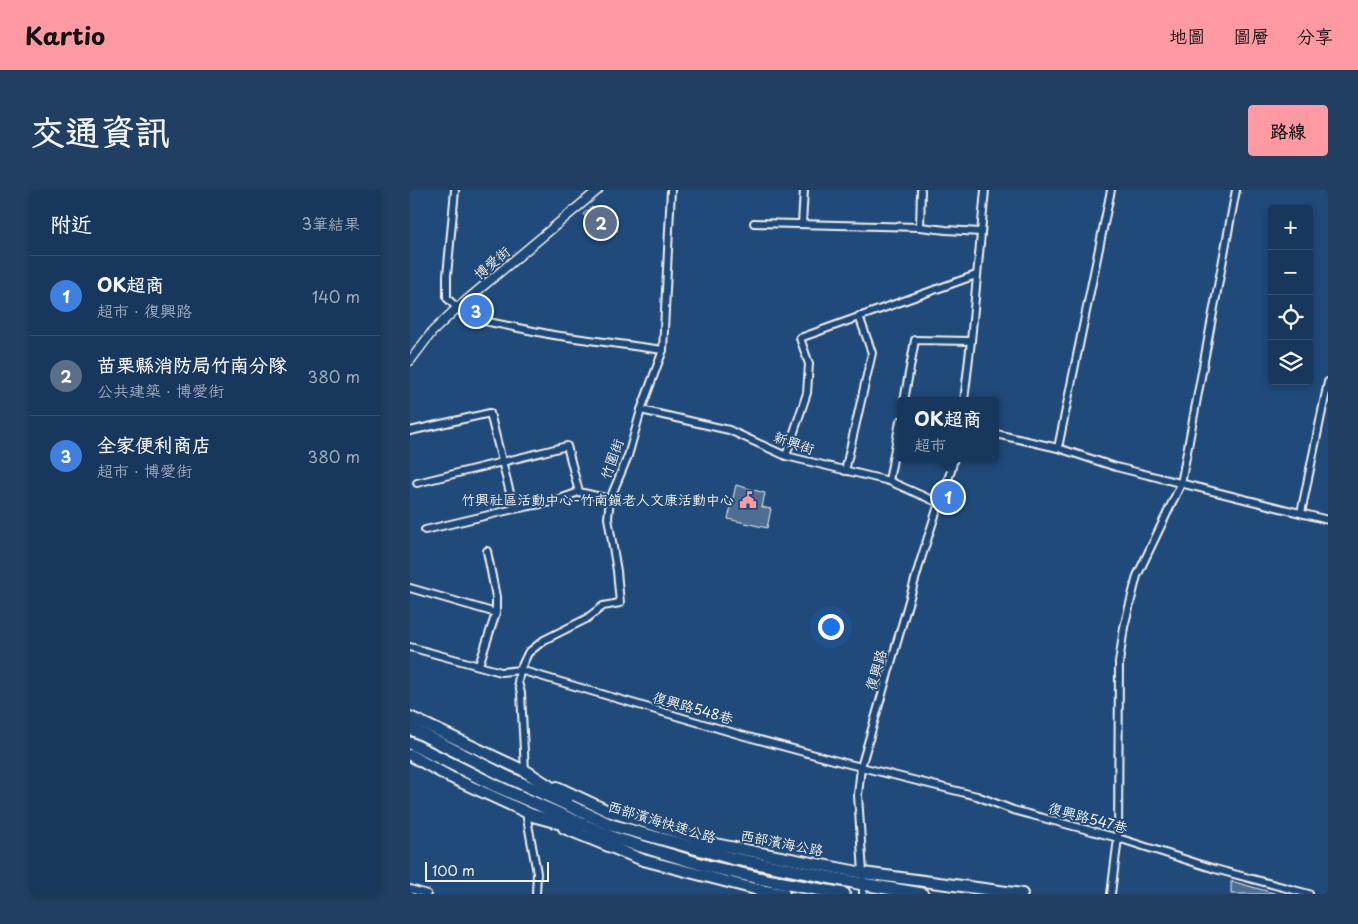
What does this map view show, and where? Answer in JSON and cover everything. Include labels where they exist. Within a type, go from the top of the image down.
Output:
[{"type":"highway","name":"西部濱海快速公路","points":[[410,728],[503,775],[611,825],[731,858],[922,894]]},
{"type":"highway","name":"西部濱海快速公路","points":[[410,743],[496,786],[614,838],[707,866],[772,881],[844,894]]},
{"type":"highway","points":[[525,771],[611,825]]},
{"type":"highway","points":[[529,814],[614,838]]},
{"type":"main road","name":"西部濱海公路","points":[[410,718],[608,811],[714,844],[863,884],[1022,894]]},
{"type":"main road","points":[[410,755],[450,777],[529,814],[643,860],[759,890],[784,894]]},
{"type":"street","points":[[455,190],[447,276],[447,298],[457,308],[470,318],[479,320],[553,335],[663,350]]},
{"type":"street","name":"博愛街","points":[[410,361],[432,332],[457,308],[598,190]]},
{"type":"street","name":"竹圍街","points":[[520,670],[528,653],[544,640],[586,618],[602,606],[620,603],[617,571],[608,518],[610,499],[628,456],[641,410],[663,350],[671,190]]},
{"type":"street","points":[[802,224],[804,190]]},
{"type":"street","points":[[920,227],[921,190]]},
{"type":"street","points":[[964,397],[985,190]]},
{"type":"street","points":[[1058,448],[1111,190]]},
{"type":"street","points":[[1111,894],[1118,838],[1119,664],[1124,627],[1137,576],[1181,484],[1236,190]]},
{"type":"street","points":[[754,223],[920,227],[981,232]]},
{"type":"street","points":[[786,456],[807,393],[809,364],[800,338],[976,274]]},
{"type":"street","points":[[845,471],[872,353],[859,316]]},
{"type":"street","points":[[905,397],[915,340],[971,341]]},
{"type":"street","points":[[1301,513],[1328,382]]},
{"type":"street","name":"新興街","points":[[641,410],[729,430],[786,456],[889,481],[939,502]]},
{"type":"street","points":[[410,431],[490,413],[514,509]]},
{"type":"street","points":[[999,435],[1058,448],[1116,467],[1181,484],[1328,520]]},
{"type":"street","points":[[889,481],[897,437]]},
{"type":"street","points":[[417,483],[568,446],[579,492]]},
{"type":"street","name":"復興路","points":[[863,884],[858,795],[861,767],[921,559],[953,462]]},
{"type":"street","points":[[425,530],[551,502],[579,492],[610,499]]},
{"type":"street","points":[[479,665],[496,613],[496,597],[487,551]]},
{"type":"street","points":[[410,588],[496,613]]},
{"type":"street","name":"復興路548巷","points":[[410,646],[501,672],[520,670],[741,735],[861,767]]},
{"type":"street","points":[[520,670],[518,682],[521,693],[525,771]]},
{"type":"street","name":"復興路547巷","points":[[861,767],[978,796],[1013,810],[1056,823],[1118,838],[1215,869],[1309,894]]},
{"type":"street","points":[[529,814],[537,873],[536,894]]},
{"type":"street","points":[[410,890],[427,894]]},
{"type":"building","points":[[592,207],[606,217],[618,230],[609,237],[606,234],[603,237],[583,214]]},
{"type":"building","name":"竹興社區活動中心-竹南鎮老人文康活動中心","points":[[736,485],[765,493],[762,507],[771,509],[767,528],[728,519]]},
{"type":"building","points":[[1231,881],[1277,894],[1231,894]]},
{"type":"place","name":"苗栗縣消防局竹南分隊","points":[[601,223]]},
{"type":"place","name":"全家便利商店","points":[[476,311]]},
{"type":"place","name":"OK超商","points":[[948,497]]},
{"type":"place","name":"竹興社區活動中心-竹南鎮老人文康活動中心","points":[[748,500]]}]
